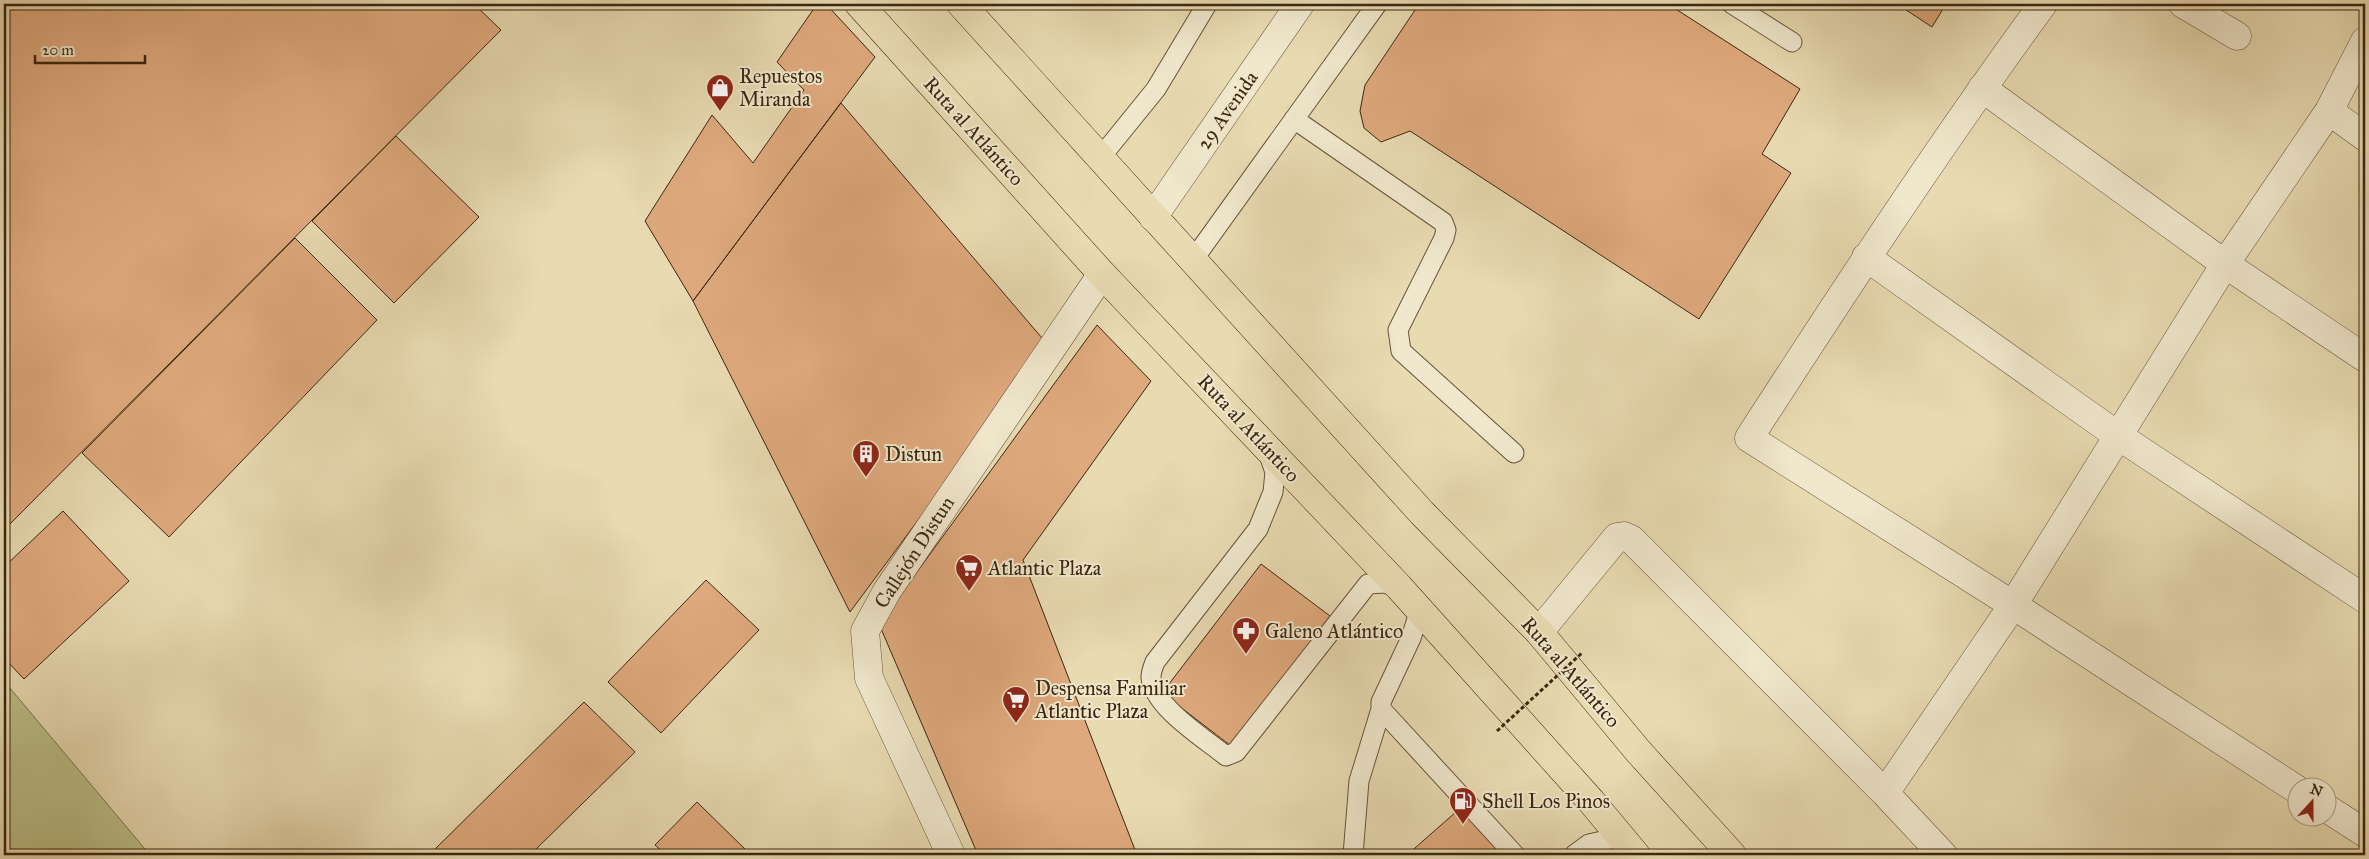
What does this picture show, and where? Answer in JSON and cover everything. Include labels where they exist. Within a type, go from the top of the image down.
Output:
[{"type":"highway","name":"Ruta al Atlántico","points":[[859,4],[1102,274],[1399,587],[1591,801],[1628,846]]},
{"type":"highway","name":"Ruta al Atlántico","points":[[961,4],[1422,513],[1539,632],[1638,751],[1732,855]]},
{"type":"street","name":"29 Avenida","points":[[1153,217],[1300,4]]},
{"type":"street","points":[[2043,4],[1982,88],[1866,257],[1749,438],[2013,604],[2286,782]]},
{"type":"street","points":[[2183,4],[2237,36]]},
{"type":"street","points":[[1885,793],[2013,604],[2225,264],[2329,111],[2365,41]]},
{"type":"street","points":[[1982,88],[2225,264],[2365,358]]},
{"type":"street","points":[[2329,111],[2365,138]]},
{"type":"street","points":[[1866,257],[2117,435],[2365,599]]},
{"type":"street","name":"Callejón Distun","points":[[952,855],[869,678],[865,631],[887,590],[1102,274]]},
{"type":"street","points":[[1539,632],[1617,537],[1624,536],[1631,539],[1885,793],[1943,855]]},
{"type":"street","points":[[2336,814],[2365,833]]},
{"type":"lane","points":[[1100,158],[1156,89],[1207,4]]},
{"type":"lane","points":[[1193,260],[1377,4]]},
{"type":"lane","points":[[1732,4],[1792,42]]},
{"type":"lane","points":[[1294,119],[1443,222],[1446,230],[1444,238],[1398,330],[1401,352],[1514,453]]},
{"type":"lane","points":[[1266,446],[1275,472],[1273,492],[1258,529],[1155,662],[1150,676],[1154,690],[1164,705],[1226,756],[1236,752],[1368,584],[1384,583],[1399,587]]},
{"type":"lane","points":[[1353,855],[1359,781],[1381,709],[1381,702],[1410,638],[1420,610]]},
{"type":"lane","points":[[1381,709],[1516,855]]},
{"type":"lane","points":[[1574,855],[1589,844],[1628,846]]},
{"type":"path","points":[[1497,731],[1583,652]]},
{"type":"green space","points":[[4,681],[150,855],[4,855]]},
{"type":"building","points":[[4,4],[474,4],[501,30],[4,530]]},
{"type":"building","points":[[817,4],[826,4],[875,57],[693,301],[645,221],[712,115],[753,163],[804,90],[777,62]]},
{"type":"building","points":[[1419,4],[1668,4],[1800,89],[1762,154],[1791,173],[1699,319],[1410,131],[1381,142],[1364,128],[1360,111],[1365,85]]},
{"type":"building","points":[[1897,4],[1946,4],[1932,27]]},
{"type":"building","name":"Distun","points":[[841,103],[1048,345],[850,612],[693,301]]},
{"type":"building","points":[[396,136],[479,217],[394,303],[312,221]]},
{"type":"building","points":[[295,238],[377,320],[169,537],[82,453]]},
{"type":"building","name":"Atlantic Plaza","points":[[1097,325],[1151,381],[1023,560],[1137,855],[978,855],[879,624]]},
{"type":"building","points":[[63,511],[129,581],[24,679],[4,658],[4,567]]},
{"type":"building","name":"Galeno Atlántico","points":[[1261,564],[1330,616],[1231,746],[1162,693]]},
{"type":"building","points":[[706,580],[759,630],[661,733],[608,682]]},
{"type":"building","points":[[584,702],[635,752],[530,855],[429,855]]},
{"type":"building","points":[[697,802],[751,855],[666,855],[655,845]]},
{"type":"building","name":"Shell Los Pinos","points":[[1465,804],[1502,846],[1493,855],[1407,855]]},
{"type":"place","name":"Repuestos Miranda","points":[[720,112]]},
{"type":"place","name":"Distun","points":[[866,478]]},
{"type":"place","name":"Atlantic Plaza","points":[[969,592]]},
{"type":"place","name":"Galeno Atlántico","points":[[1246,655]]},
{"type":"place","name":"Despensa Familiar Atlantic Plaza","points":[[1016,724]]},
{"type":"place","name":"Shell Los Pinos","points":[[1463,825]]}]
